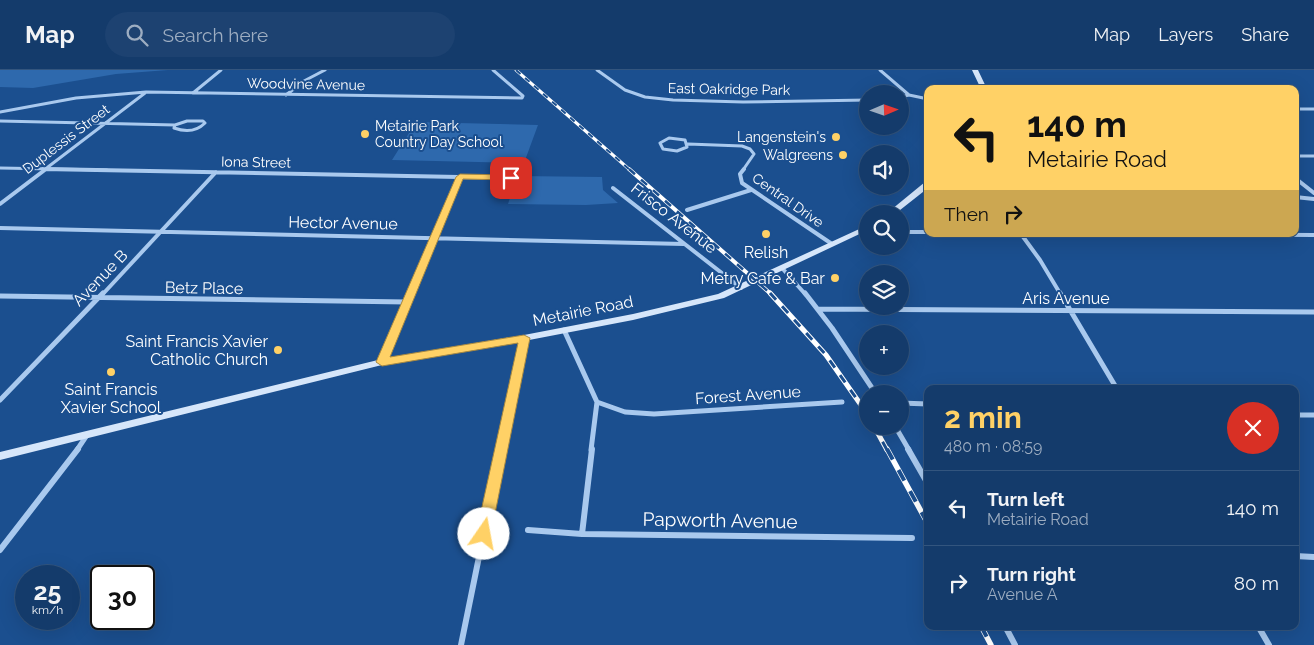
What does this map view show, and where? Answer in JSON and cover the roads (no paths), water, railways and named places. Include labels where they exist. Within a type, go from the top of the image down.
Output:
[{"type":"main road","points":[[975,70],[982,85]]},
{"type":"main road","points":[[901,205],[924,187]]},
{"type":"main road","name":"Metairie Road","points":[[0,456],[382,362],[524,338],[721,296],[859,233]]},
{"type":"street","points":[[193,93],[222,70]]},
{"type":"street","points":[[286,95],[304,80],[325,70]]},
{"type":"street","name":"Woodvine Avenue","points":[[0,112],[76,98],[146,92],[522,98],[523,96],[493,70]]},
{"type":"street","name":"East Oakridge Park","points":[[597,70],[625,90],[645,97],[673,100],[752,102],[859,100]]},
{"type":"street","points":[[880,70],[910,95],[924,98]]},
{"type":"street","name":"Duplessis Street","points":[[0,204],[146,92]]},
{"type":"street","points":[[1299,109],[1314,109]]},
{"type":"street","points":[[0,121],[175,125],[193,121],[205,123],[200,128],[190,130],[177,129],[174,128],[175,125]]},
{"type":"street","name":"Central Drive","points":[[688,144],[685,148],[672,151],[664,149],[660,145],[665,139],[673,138],[685,140],[688,144],[742,146],[750,149],[754,154],[740,174],[742,183],[832,244]]},
{"type":"street","points":[[1299,156],[1314,156]]},
{"type":"street","name":"Iona Street","points":[[0,168],[511,178]]},
{"type":"street","name":"Avenue B","points":[[0,399],[162,232],[216,172]]},
{"type":"street","points":[[382,362],[460,177]]},
{"type":"street","points":[[1299,181],[1314,193]]},
{"type":"street","name":"Frisco Avenue","points":[[613,188],[741,288]]},
{"type":"street","points":[[687,210],[751,190]]},
{"type":"street","points":[[1299,197],[1314,199]]},
{"type":"street","name":"Hector Avenue","points":[[0,228],[684,244]]},
{"type":"street","points":[[909,232],[924,232]]},
{"type":"street","points":[[1299,235],[1314,235]]},
{"type":"street","points":[[1023,237],[1040,260],[1115,385]]},
{"type":"street","points":[[782,268],[804,290],[870,385]]},
{"type":"street","name":"Betz Place","points":[[0,296],[97,299],[407,302]]},
{"type":"street","name":"Aris Avenue","points":[[818,309],[1314,312]]},
{"type":"street","points":[[564,330],[597,402],[582,534]]},
{"type":"street","points":[[460,645],[524,338]]},
{"type":"street","name":"Forest Avenue","points":[[597,402],[616,411],[633,414],[842,402]]},
{"type":"street","points":[[909,403],[924,404]]},
{"type":"street","points":[[1299,415],[1314,415]]},
{"type":"street","points":[[0,550],[73,457],[87,434]]},
{"type":"street","points":[[900,435],[924,477]]},
{"type":"street","name":"Papworth Avenue","points":[[528,530],[582,534],[912,538]]},
{"type":"street","points":[[1299,556],[1314,557]]},
{"type":"street","points":[[1007,630],[1015,645]]},
{"type":"street","points":[[1260,630],[1269,645]]},
{"type":"railway","points":[[516,70],[630,170]]},
{"type":"railway","points":[[629,169],[771,294]]},
{"type":"railway","points":[[771,294],[826,355],[859,402]]},
{"type":"railway","points":[[879,435],[887,450]]},
{"type":"railway","points":[[887,449],[924,517]]},
{"type":"railway","points":[[983,630],[991,645]]},
{"type":"place","name":"Metairie Park Country Day School","points":[[365,134]]},
{"type":"place","name":"Langenstein's","points":[[836,137]]},
{"type":"place","name":"Walgreens","points":[[843,155]]},
{"type":"place","name":"Relish","points":[[766,234]]},
{"type":"place","name":"Metry Cafe & Bar","points":[[835,278]]},
{"type":"place","name":"Saint Francis Xavier Catholic Church","points":[[278,350]]},
{"type":"place","name":"Saint Francis Xavier School","points":[[111,372]]}]
